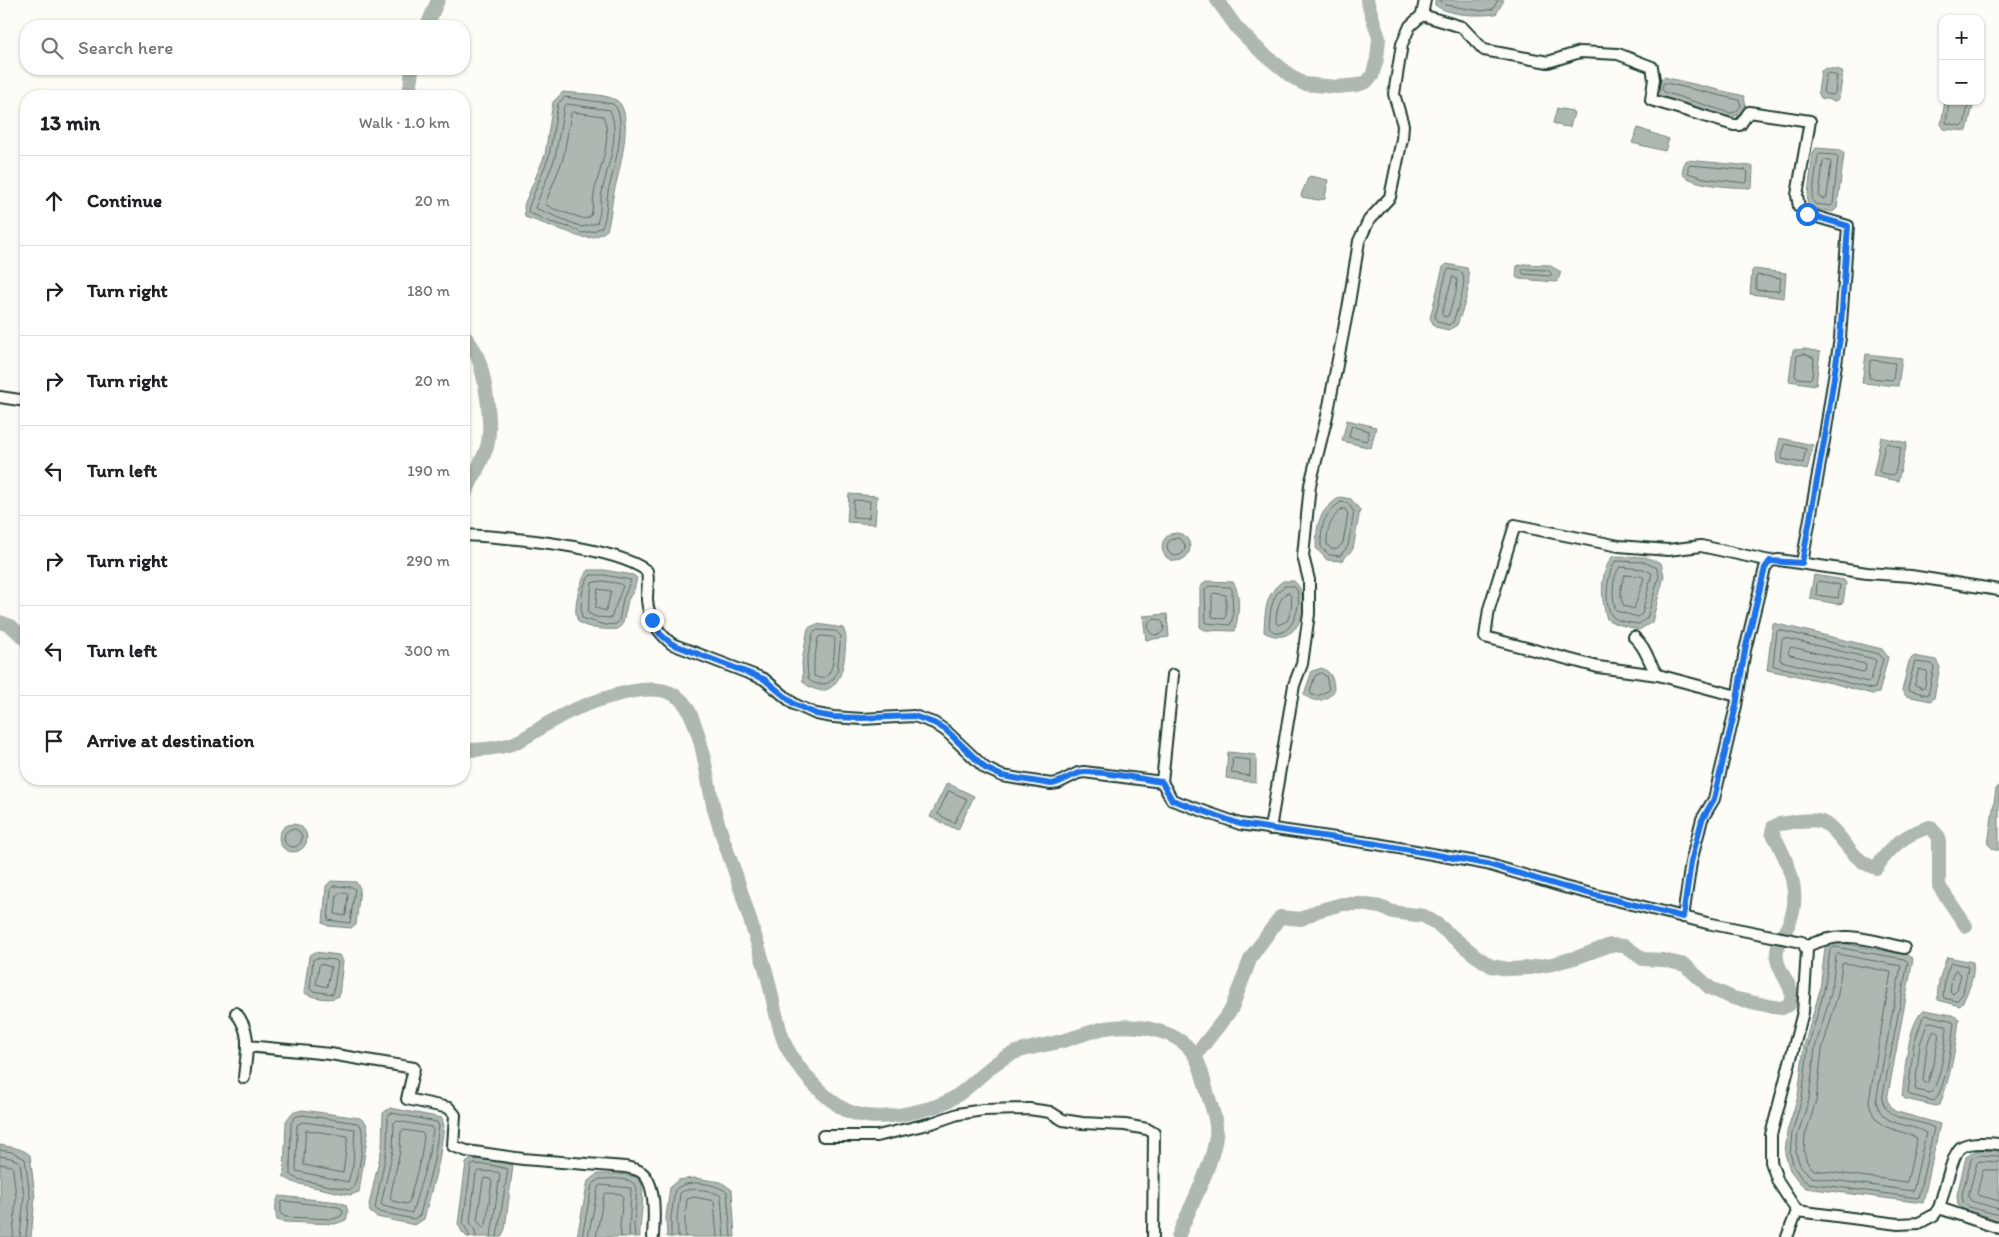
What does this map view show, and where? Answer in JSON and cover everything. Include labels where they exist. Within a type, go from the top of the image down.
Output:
[{"type":"street","points":[[1270,829],[1294,685],[1302,664],[1309,614],[1309,580],[1303,556],[1310,485],[1327,416],[1359,241],[1369,220],[1390,197],[1404,125],[1394,94],[1402,44],[1410,26],[1422,15],[1425,0]]},
{"type":"street","points":[[1422,15],[1462,27],[1484,50],[1548,62],[1580,52],[1618,54],[1652,67],[1654,79],[1650,100],[1734,125],[1740,124],[1749,112],[1810,122],[1798,195],[1798,207],[1807,214],[1848,226],[1840,338],[1825,436],[1802,563]]},
{"type":"street","points":[[0,397],[20,400]]},
{"type":"street","points":[[1737,696],[1658,675],[1598,667],[1485,637],[1489,609],[1515,525],[1619,546],[1668,550],[1701,546],[1770,561],[1802,563],[1867,573],[1919,577],[1999,590]]},
{"type":"street","points":[[470,535],[499,537],[576,548],[622,559],[640,566],[647,571],[649,581],[647,601],[652,620],[660,634],[672,644],[764,679],[794,704],[816,714],[833,717],[862,718],[914,716],[934,723],[946,730],[985,768],[1002,776],[1037,783],[1058,783],[1084,772],[1162,782]]},
{"type":"street","points":[[1683,917],[1691,862],[1702,820],[1714,799],[1737,696],[1745,650],[1765,568],[1770,561]]},
{"type":"street","points":[[1634,637],[1642,645],[1652,668],[1658,675]]},
{"type":"street","points":[[1173,675],[1162,782],[1172,800],[1240,824],[1377,844],[1487,864],[1564,887],[1683,917],[1802,942],[1807,950],[1803,1012],[1771,1135],[1771,1162],[1778,1182],[1797,1211],[1898,1224],[1919,1224],[1934,1214],[1939,1208],[1955,1155],[1961,1147],[1981,1143],[1999,1144]]},
{"type":"street","points":[[1805,947],[1830,937],[1846,936],[1904,948]]},
{"type":"street","points":[[236,1013],[245,1024],[247,1046],[244,1078]]},
{"type":"street","points":[[247,1046],[330,1054],[414,1068],[407,1100],[449,1108],[455,1115],[453,1146],[523,1159],[625,1167],[640,1172],[649,1182],[655,1215],[653,1237]]},
{"type":"street","points":[[823,1136],[877,1136],[932,1123],[958,1114],[983,1110],[1029,1108],[1050,1112],[1063,1120],[1125,1125],[1147,1129],[1154,1133],[1152,1237]]},
{"type":"street","points":[[1939,1208],[1999,1228]]},
{"type":"street","points":[[1787,1237],[1797,1211]]},
{"type":"water","points":[[1435,0],[1504,0],[1496,14],[1481,15],[1456,13],[1441,9],[1435,5]]},
{"type":"water","points":[[1826,68],[1840,70],[1843,73],[1839,99],[1835,101],[1821,98],[1818,92],[1821,71]]},
{"type":"water","points":[[1664,77],[1744,96],[1746,107],[1743,113],[1730,118],[1661,97],[1657,95],[1656,89],[1659,80]]},
{"type":"water","points":[[563,92],[597,95],[616,100],[622,106],[625,117],[622,158],[607,230],[594,237],[580,237],[525,217],[524,205],[545,155],[553,102]]},
{"type":"water","points":[[1944,105],[1973,105],[1967,131],[1944,129],[1941,124]]},
{"type":"water","points":[[1557,108],[1574,113],[1570,127],[1553,123]]},
{"type":"water","points":[[1638,128],[1669,139],[1665,151],[1632,143]]},
{"type":"water","points":[[1816,148],[1841,150],[1844,154],[1837,208],[1833,212],[1811,208],[1807,202],[1813,153]]},
{"type":"water","points":[[1687,160],[1751,166],[1753,167],[1752,187],[1714,185],[1695,181],[1682,174],[1684,162]]},
{"type":"water","points":[[1310,176],[1328,180],[1325,199],[1318,200],[1302,197],[1301,195]]},
{"type":"water","points":[[1447,264],[1467,268],[1469,275],[1468,289],[1457,325],[1449,330],[1435,327],[1430,318],[1443,267]]},
{"type":"water","points":[[1523,264],[1549,265],[1561,272],[1557,282],[1519,279],[1516,277],[1517,266]]},
{"type":"water","points":[[1754,269],[1786,273],[1784,298],[1750,294],[1752,271]]},
{"type":"water","points":[[1805,349],[1820,352],[1816,385],[1789,381],[1793,350]]},
{"type":"water","points":[[1866,354],[1902,358],[1898,386],[1862,383]]},
{"type":"water","points":[[1347,420],[1376,427],[1371,448],[1342,441]]},
{"type":"water","points":[[1881,437],[1907,443],[1898,481],[1873,476]]},
{"type":"water","points":[[1780,438],[1813,445],[1807,470],[1777,463],[1776,455]]},
{"type":"water","points":[[849,494],[877,496],[875,524],[847,522]]},
{"type":"water","points":[[1340,497],[1351,499],[1360,510],[1353,549],[1342,561],[1327,560],[1316,548],[1318,524],[1327,508]]},
{"type":"water","points":[[1176,533],[1186,537],[1190,547],[1186,557],[1176,561],[1166,557],[1162,547],[1166,537]]},
{"type":"water","points":[[1613,556],[1645,557],[1661,563],[1664,576],[1652,622],[1639,630],[1614,623],[1607,619],[1603,603],[1602,586],[1605,570]]},
{"type":"water","points":[[589,570],[604,570],[633,575],[637,578],[634,590],[628,600],[623,623],[618,629],[592,628],[579,622],[577,618],[576,604],[580,587]]},
{"type":"water","points":[[1814,575],[1844,580],[1846,583],[1843,603],[1837,604],[1811,599]]},
{"type":"water","points":[[1206,581],[1233,582],[1236,587],[1238,593],[1238,613],[1235,631],[1205,630],[1200,627],[1200,587]]},
{"type":"water","points":[[1283,581],[1294,581],[1300,589],[1303,599],[1303,610],[1300,620],[1294,629],[1286,635],[1276,636],[1264,632],[1266,610],[1269,597]]},
{"type":"water","points":[[1167,614],[1169,637],[1146,640],[1143,616]]},
{"type":"water","points":[[1773,623],[1882,649],[1888,657],[1879,693],[1872,694],[1832,683],[1767,670]]},
{"type":"water","points":[[817,624],[843,628],[846,639],[844,660],[839,678],[828,689],[821,690],[803,682],[802,661],[808,628]]},
{"type":"water","points":[[1914,656],[1936,660],[1940,667],[1934,698],[1931,701],[1906,696],[1902,691],[1909,661]]},
{"type":"water","points":[[1322,668],[1332,677],[1334,691],[1327,698],[1311,699],[1304,694],[1312,671]]},
{"type":"water","points":[[1228,752],[1256,755],[1256,783],[1226,778]]},
{"type":"water","points":[[947,783],[974,796],[958,830],[930,817]]},
{"type":"water","points":[[1999,786],[1999,850],[1994,850],[1988,844],[1996,789]]},
{"type":"water","points":[[293,824],[303,828],[307,838],[303,848],[293,852],[283,848],[279,838],[283,828]]},
{"type":"water","points":[[331,881],[356,882],[360,888],[356,925],[351,928],[328,926],[323,923],[326,886]]},
{"type":"water","points":[[1831,941],[1907,955],[1913,959],[1887,1100],[1894,1111],[1940,1124],[1923,1203],[1806,1188],[1790,1170],[1785,1154],[1787,1132],[1798,1096],[1804,1046],[1820,990],[1825,948]]},
{"type":"water","points":[[315,952],[339,955],[343,961],[339,996],[335,998],[326,999],[304,993],[309,956]]},
{"type":"water","points":[[1947,957],[1973,962],[1973,974],[1970,985],[1960,1006],[1938,1000],[1941,973]]},
{"type":"water","points":[[1924,1010],[1952,1015],[1959,1019],[1950,1073],[1940,1105],[1936,1106],[1905,1099],[1902,1095],[1910,1037],[1918,1017]]},
{"type":"water","points":[[390,1108],[442,1118],[444,1126],[439,1161],[424,1219],[415,1225],[377,1217],[370,1212],[369,1205],[382,1147],[383,1113]]},
{"type":"water","points":[[302,1110],[360,1118],[366,1123],[368,1132],[359,1192],[350,1195],[295,1183],[284,1177],[286,1121],[292,1113]]},
{"type":"water","points":[[0,1145],[20,1149],[30,1155],[35,1197],[31,1237],[0,1237]]},
{"type":"water","points":[[1977,1150],[1999,1151],[1999,1221],[1966,1211],[1958,1205],[1957,1195],[1966,1157]]},
{"type":"water","points":[[471,1159],[491,1160],[513,1165],[505,1229],[501,1237],[467,1237],[458,1224],[466,1163]]},
{"type":"water","points":[[597,1174],[625,1175],[639,1179],[643,1198],[640,1237],[577,1237],[588,1181]]},
{"type":"water","points":[[694,1178],[721,1182],[732,1190],[735,1237],[667,1237],[666,1217],[670,1187],[678,1180]]},
{"type":"water","points":[[279,1196],[339,1202],[346,1205],[348,1212],[346,1220],[335,1224],[284,1222],[277,1220],[276,1207]]},
{"type":"waterway","points":[[430,20],[438,0]]},
{"type":"waterway","points":[[1217,0],[1237,28],[1258,49],[1292,77],[1304,84],[1337,87],[1357,85],[1366,82],[1372,76],[1377,59],[1379,38],[1367,0]]},
{"type":"waterway","points":[[410,90],[411,75]]},
{"type":"waterway","points":[[470,344],[479,360],[482,372],[487,398],[489,425],[487,447],[470,484]]},
{"type":"waterway","points":[[0,622],[11,626],[20,634]]},
{"type":"waterway","points":[[470,750],[492,748],[514,743],[575,709],[620,694],[634,691],[660,690],[669,692],[684,703],[698,734],[714,809],[766,971],[782,1037],[801,1070],[831,1100],[850,1112],[874,1117],[900,1115],[936,1106],[967,1088],[1003,1058],[1014,1053],[1105,1028],[1129,1026],[1156,1030],[1180,1040],[1189,1048],[1198,1061],[1216,1124],[1216,1137],[1210,1162],[1178,1237]]},
{"type":"waterway","points":[[1195,1056],[1231,1010],[1251,957],[1280,917],[1301,919],[1317,911],[1342,904],[1361,904],[1380,907],[1393,912],[1424,916],[1491,966],[1508,969],[1529,968],[1578,957],[1610,945],[1625,946],[1643,959],[1663,960],[1685,965],[1710,988],[1733,998],[1782,1008],[1789,1005],[1791,993],[1778,965],[1777,954],[1793,912],[1794,888],[1788,865],[1772,832],[1773,827],[1779,824],[1809,820],[1826,824],[1858,858],[1876,868],[1887,853],[1899,842],[1913,833],[1930,827],[1939,837],[1939,886],[1966,926]]},
{"type":"route","points":[[652,620],[660,634],[672,644],[748,671],[764,679],[794,704],[816,714],[833,717],[862,718],[914,716],[934,723],[946,730],[985,768],[1002,776],[1051,784],[1084,772],[1162,782],[1172,800],[1240,824],[1377,844],[1487,864],[1564,887],[1683,917],[1691,862],[1702,820],[1714,799],[1736,706],[1745,650],[1765,568],[1770,561],[1779,560],[1802,563],[1825,436],[1840,338],[1848,226],[1807,214]]}]
